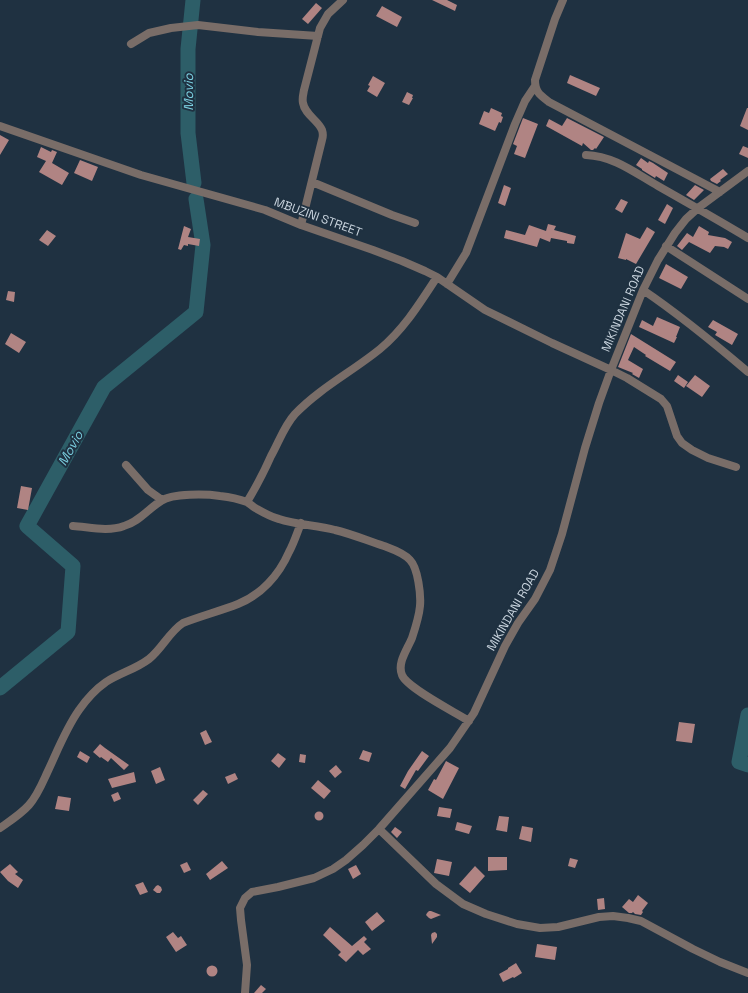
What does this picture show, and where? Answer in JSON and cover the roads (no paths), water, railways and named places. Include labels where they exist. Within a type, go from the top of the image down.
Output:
[{"type":"street","points":[[301,225],[323,134],[320,127],[304,107],[304,90],[320,28],[328,14],[343,0]]},
{"type":"street","points":[[563,0],[555,19],[535,80],[537,92],[549,102],[720,192]]},
{"type":"street","points":[[131,44],[149,33],[171,28],[198,25],[258,32],[318,36]]},
{"type":"street","points":[[447,284],[466,253],[515,124],[535,86]]},
{"type":"street","name":"MBUZINI STREET","points":[[0,126],[142,175],[265,210],[301,225],[395,258],[437,278],[486,310],[627,378],[661,399],[667,406],[677,436],[682,443],[708,458],[736,467]]},
{"type":"street","points":[[586,155],[596,156],[616,162],[630,169],[748,238]]},
{"type":"street","name":"MIKINDANI ROAD","points":[[245,993],[247,965],[240,908],[245,898],[252,892],[314,878],[333,869],[352,855],[378,829],[450,748],[469,721],[505,646],[518,623],[535,599],[550,570],[562,534],[584,448],[611,370],[643,290],[658,260],[666,246],[686,219],[698,208],[748,171]]},
{"type":"street","points":[[312,182],[415,223]]},
{"type":"street","points":[[666,246],[748,299]]},
{"type":"street","points":[[247,502],[289,421],[326,387],[337,381],[391,340],[401,330],[437,278]]},
{"type":"street","points":[[643,290],[670,308],[717,345],[748,372]]},
{"type":"street","points":[[126,465],[148,490],[162,500]]},
{"type":"street","points":[[73,526],[116,528],[126,526],[162,500],[200,494],[235,498],[247,502],[257,509],[279,519],[353,535],[402,554],[410,560],[415,567],[420,606],[411,639],[402,660],[400,668],[402,676],[419,691],[469,721]]},
{"type":"street","points":[[0,828],[29,805],[44,781],[68,727],[79,709],[93,693],[106,682],[148,660],[156,653],[176,627],[182,623],[240,604],[264,588],[279,571],[289,553],[301,523]]},
{"type":"street","points":[[378,829],[436,884],[462,904],[486,914],[517,924],[540,928],[558,927],[599,917],[613,916],[628,918],[641,921],[693,949],[748,973]]},
{"type":"waterway","name":"Movio","points":[[193,0],[188,49],[188,133],[194,183]]},
{"type":"waterway","name":"Movio","points":[[0,688],[68,632],[73,566],[27,526],[104,387],[196,312],[203,245],[196,199]]},
{"type":"waterway","points":[[748,715],[739,762],[748,765]]}]
